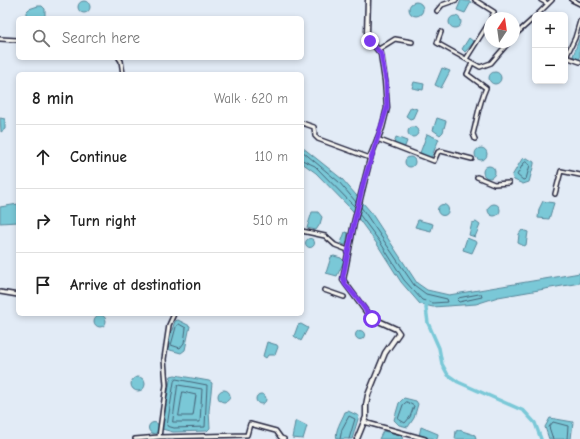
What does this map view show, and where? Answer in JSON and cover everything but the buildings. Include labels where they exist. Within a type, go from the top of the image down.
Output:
[{"type":"main road","points":[[357,439],[364,422],[368,395],[386,353],[399,333],[396,329],[370,317],[345,284],[343,274],[370,158],[382,128],[387,108],[384,68],[379,49],[367,36],[368,0]]},
{"type":"street","points":[[437,11],[442,5],[456,0]]},
{"type":"street","points":[[475,0],[494,12]]},
{"type":"street","points":[[541,0],[548,4]]},
{"type":"street","points":[[540,12],[552,0]]},
{"type":"street","points":[[572,0],[580,4]]},
{"type":"street","points":[[520,31],[532,20]]},
{"type":"street","points":[[580,21],[575,38],[566,57],[580,62]]},
{"type":"street","points":[[466,60],[484,30]]},
{"type":"street","points":[[441,32],[437,42],[480,67],[487,66],[504,48]]},
{"type":"street","points":[[0,39],[16,40]]},
{"type":"street","points":[[379,49],[395,39],[412,42]]},
{"type":"street","points":[[121,60],[123,72]]},
{"type":"street","points":[[472,63],[467,74],[486,88],[480,99],[481,104],[472,134],[475,139]]},
{"type":"street","points":[[304,124],[314,127],[315,136],[318,139],[370,158]]},
{"type":"street","points":[[377,139],[434,161],[438,152],[441,151],[472,159]]},
{"type":"street","points":[[554,194],[561,171],[580,175]]},
{"type":"street","points":[[477,177],[494,184],[508,183]]},
{"type":"street","points":[[304,231],[326,236],[335,245],[348,250]]},
{"type":"street","points":[[324,290],[344,297]]},
{"type":"street","points":[[0,292],[16,295]]},
{"type":"street","points":[[159,437],[166,385],[164,359],[169,325],[173,316]]},
{"type":"street","points":[[364,422],[425,439]]},
{"type":"street","points":[[135,439],[247,435],[250,424],[276,431],[281,438],[284,439]]},
{"type":"water","points":[[461,0],[471,2],[465,13],[457,10]]},
{"type":"water","points":[[82,1],[86,1],[90,7],[86,13],[82,13],[78,9],[78,5]]},
{"type":"water","points":[[413,2],[419,2],[423,6],[423,12],[419,16],[413,16],[409,12],[409,6]]},
{"type":"water","points":[[42,6],[45,9],[45,16],[26,16],[26,12],[29,9]]},
{"type":"water","points":[[453,16],[457,16],[461,22],[457,28],[453,28],[449,24],[449,20]]},
{"type":"water","points":[[580,37],[580,60],[573,56]]},
{"type":"water","points":[[469,38],[474,42],[465,52],[462,49]]},
{"type":"water","points":[[442,68],[450,71],[441,88],[435,85]]},
{"type":"water","points":[[493,72],[497,72],[501,78],[497,84],[493,84],[489,80],[489,76]]},
{"type":"water","points":[[414,82],[424,84],[423,90],[412,88]]},
{"type":"water","points":[[411,107],[417,109],[413,118],[410,119],[406,116]]},
{"type":"water","points":[[0,118],[5,119],[5,129],[1,132]]},
{"type":"water","points":[[437,118],[446,121],[443,132],[440,135],[433,130]]},
{"type":"water","points":[[411,127],[415,127],[417,128],[417,136],[411,137],[408,134],[408,130]]},
{"type":"water","points":[[427,134],[439,139],[431,158],[420,153]]},
{"type":"water","points":[[396,137],[407,141],[404,149],[394,144]]},
{"type":"water","points":[[481,148],[485,150],[487,154],[485,158],[481,160],[477,158],[475,154],[477,150]]},
{"type":"water","points":[[304,149],[342,179],[370,211],[417,283],[427,290],[449,295],[580,273],[580,283],[498,297],[476,304],[433,307],[420,304],[401,282],[377,244],[352,210],[316,173],[304,164]]},
{"type":"water","points":[[408,157],[412,157],[414,158],[414,166],[408,167],[405,164],[405,160]]},
{"type":"water","points":[[527,158],[534,162],[534,164],[529,182],[523,184],[514,180],[512,176],[522,159]]},
{"type":"water","points":[[487,166],[491,166],[495,172],[491,178],[487,178],[483,174],[483,170]]},
{"type":"water","points":[[543,201],[554,203],[549,219],[538,218],[539,209]]},
{"type":"water","points":[[16,204],[16,222],[0,223],[0,207]]},
{"type":"water","points":[[443,204],[447,206],[449,210],[447,214],[443,216],[439,214],[437,210],[439,206]]},
{"type":"water","points":[[494,204],[498,206],[500,210],[498,214],[494,216],[490,214],[488,210],[490,206]]},
{"type":"water","points":[[312,212],[318,212],[322,217],[316,230],[307,228]]},
{"type":"water","points":[[418,220],[433,224],[431,231],[415,227]]},
{"type":"water","points":[[476,222],[480,225],[475,237],[469,235],[472,223]]},
{"type":"water","points":[[522,230],[528,232],[526,245],[524,246],[518,243],[519,234]]},
{"type":"water","points":[[345,232],[348,233],[346,245],[344,245],[341,243]]},
{"type":"water","points":[[310,238],[315,243],[310,248],[305,243]]},
{"type":"water","points":[[467,238],[477,242],[472,253],[463,250]]},
{"type":"water","points":[[334,256],[341,258],[344,261],[337,276],[326,273],[331,257]]},
{"type":"water","points":[[98,316],[102,316],[106,321],[104,325],[100,327],[96,325],[94,321]]},
{"type":"water","points":[[178,320],[190,326],[185,350],[181,353],[170,350],[167,345],[175,321]]},
{"type":"water","points":[[301,324],[308,328],[301,341],[294,336],[298,325]]},
{"type":"water","points":[[358,331],[362,331],[364,335],[362,339],[358,339],[356,337],[356,333]]},
{"type":"water","points":[[267,342],[277,345],[278,347],[275,355],[268,355],[266,358],[263,356]]},
{"type":"water","points":[[175,375],[209,381],[212,383],[209,411],[210,428],[207,431],[173,432],[162,429],[170,380],[171,376]]},
{"type":"water","points":[[138,377],[143,379],[145,384],[143,389],[138,391],[133,389],[131,384],[133,379]]},
{"type":"water","points":[[222,390],[226,390],[230,396],[226,402],[222,402],[218,398],[218,394]]},
{"type":"water","points":[[259,394],[263,394],[265,395],[265,403],[259,404],[256,401],[256,397]]},
{"type":"water","points":[[404,398],[416,401],[418,404],[414,418],[408,427],[399,425],[394,420],[399,403]]},
{"type":"water","points":[[348,411],[359,416],[352,439],[337,439],[336,436],[339,426],[345,412]]},
{"type":"water","points":[[550,418],[573,422],[571,439],[549,439],[545,427]]},
{"type":"water","points":[[297,421],[307,426],[303,439],[292,438],[295,422]]},
{"type":"water","points":[[154,422],[158,424],[160,428],[158,432],[154,434],[150,432],[148,428],[150,424]]},
{"type":"water","points":[[421,427],[438,434],[437,439],[419,436]]},
{"type":"water","points":[[459,430],[475,435],[476,439],[455,439],[456,431]]},
{"type":"water","points":[[383,431],[401,435],[403,439],[379,439]]},
{"type":"waterway","points":[[427,301],[426,308],[428,323],[439,348],[442,364],[448,375],[458,382],[524,411],[535,423],[541,439]]},
{"type":"route","points":[[370,41],[380,50],[383,60],[386,81],[387,108],[382,128],[375,142],[364,181],[343,274],[343,280],[357,298],[367,315],[372,319]]}]
